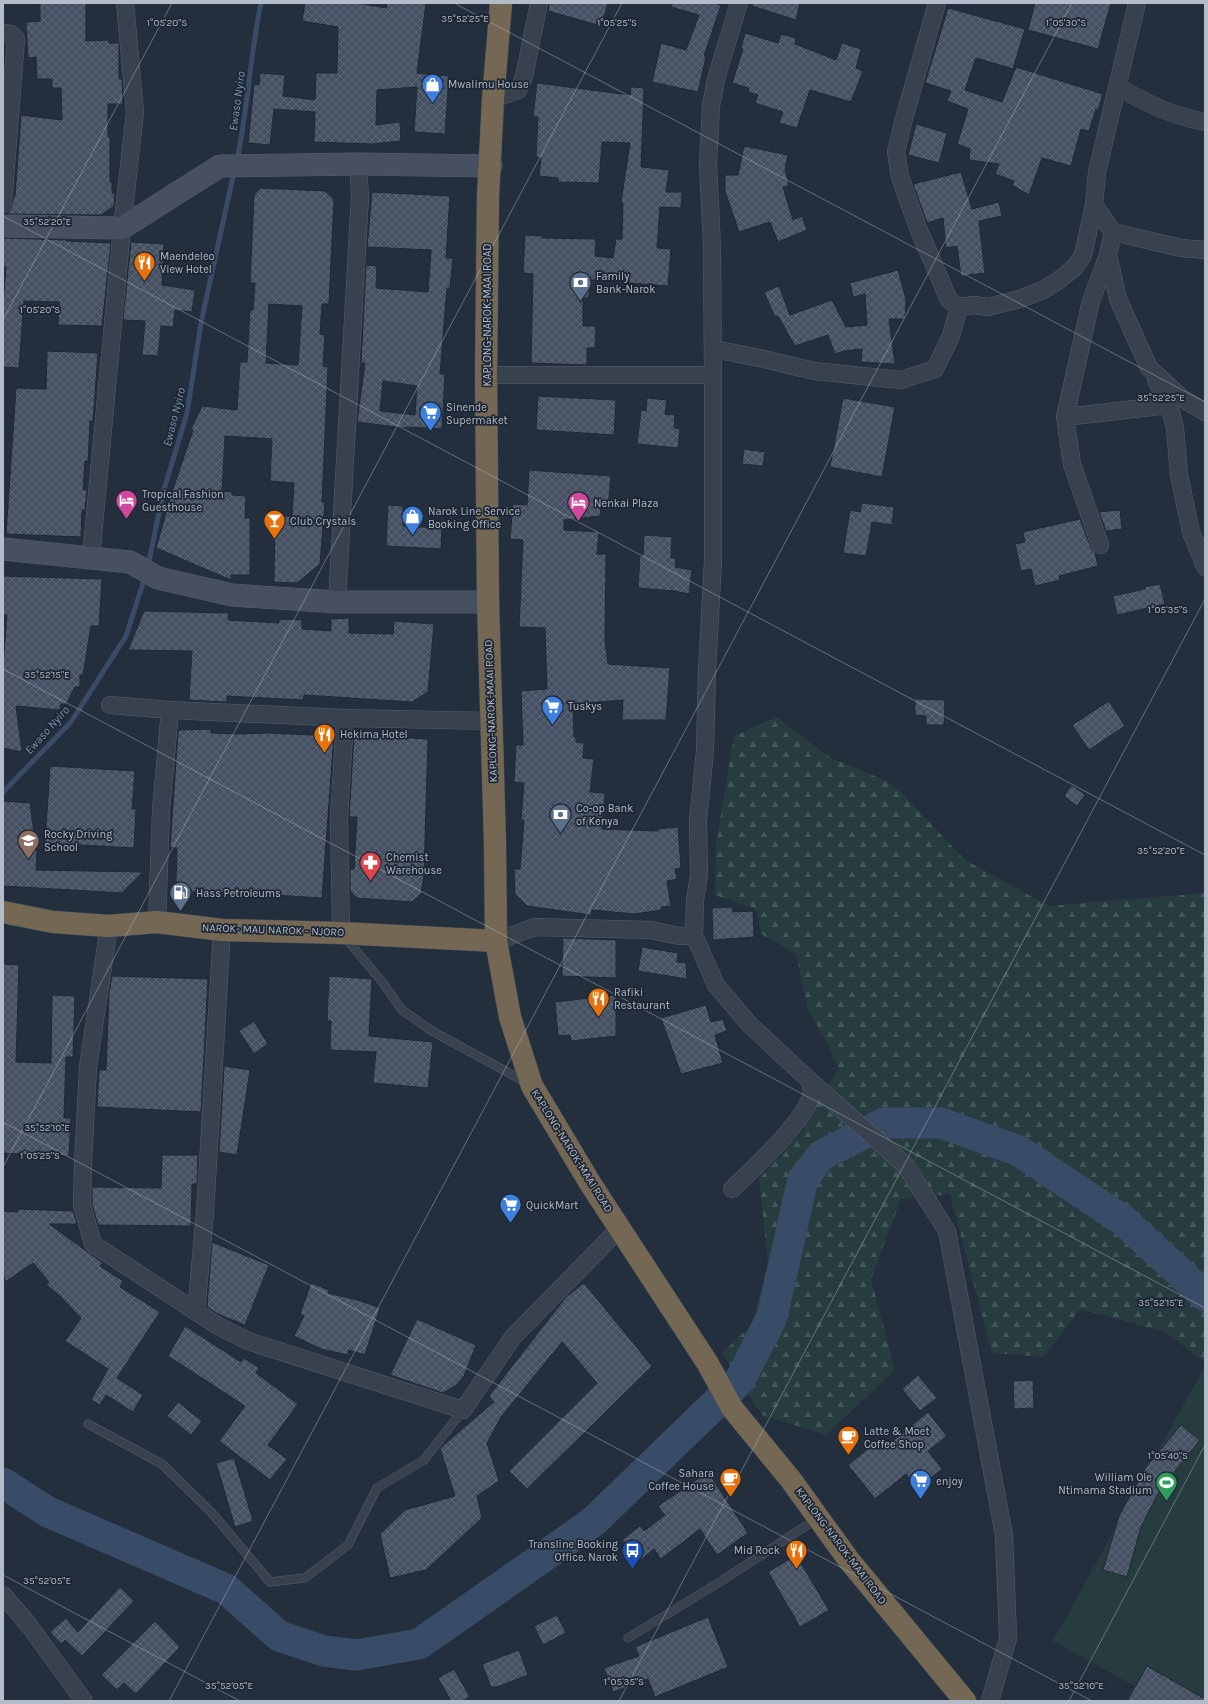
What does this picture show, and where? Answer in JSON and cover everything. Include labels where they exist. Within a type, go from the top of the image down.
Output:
[{"type":"highway","name":"KAPLONG-NAROK-MAAI ROAD","points":[[501,3],[493,99],[491,166],[488,197],[486,375],[488,602],[495,844],[496,941],[510,1016],[532,1086],[590,1183],[708,1364],[732,1408],[791,1480],[848,1558],[965,1701]]},
{"type":"highway","name":"NAROK- MAU NAROK - NJORO","points":[[3,912],[53,922],[109,926],[157,922],[222,930],[341,933],[496,941]]},
{"type":"street","points":[[92,557],[122,228],[135,112],[125,3]]},
{"type":"street","points":[[493,99],[518,90],[524,77],[539,3]]},
{"type":"street","points":[[739,3],[716,79],[711,106],[708,164],[714,349],[713,561],[707,671],[705,750],[698,822],[698,875],[694,900],[694,935],[716,985],[749,1024],[906,1166],[947,1231],[1004,1535],[1008,1638],[990,1701]]},
{"type":"street","points":[[937,3],[903,122],[896,152],[900,177],[918,228],[950,300],[959,307],[974,305],[988,307],[1020,299],[1043,290],[1059,280],[1075,267],[1083,255],[1094,205],[1097,172],[1119,88],[1138,3]]},
{"type":"street","points":[[3,33],[11,34],[16,39],[3,204]]},
{"type":"street","points":[[1119,88],[1146,104],[1189,119],[1205,122]]},
{"type":"street","points":[[337,602],[360,196],[358,164]]},
{"type":"street","points":[[3,226],[122,228],[220,166],[358,164],[491,166]]},
{"type":"street","points":[[1094,205],[1113,232],[1181,248],[1205,250]]},
{"type":"street","points":[[1100,545],[1072,464],[1065,418],[1091,301],[1108,255],[1113,232]]},
{"type":"street","points":[[1108,255],[1118,299],[1149,368],[1169,405],[1175,428],[1179,475],[1191,532],[1205,567]]},
{"type":"street","points":[[714,349],[764,358],[814,371],[901,380],[935,369],[951,336],[959,307]]},
{"type":"street","points":[[1149,368],[1183,399],[1205,412]]},
{"type":"street","points":[[486,375],[713,376]]},
{"type":"street","points":[[1065,418],[1169,405]]},
{"type":"street","points":[[3,549],[130,562],[158,578],[232,595],[337,602],[488,602]]},
{"type":"street","points":[[110,705],[170,710],[345,718],[491,721]]},
{"type":"street","points":[[157,922],[161,810],[170,710]]},
{"type":"street","points":[[341,933],[339,818],[345,718]]},
{"type":"street","points":[[109,926],[88,1067],[82,1205],[93,1244],[218,1326],[248,1341],[463,1410],[513,1337],[620,1228]]},
{"type":"street","points":[[496,941],[535,927],[651,930],[678,936],[694,935]]},
{"type":"street","points":[[196,1312],[205,1213],[222,930]]},
{"type":"street","points":[[732,1189],[774,1150],[802,1112],[812,1092],[810,1080]]},
{"type":"street","points":[[3,1595],[28,1624],[84,1701]]},
{"type":"lane","points":[[341,933],[383,982],[402,1010],[432,1031],[532,1086]]},
{"type":"lane","points":[[88,1424],[162,1464],[212,1513],[270,1582],[305,1578],[348,1545],[377,1488],[424,1460],[463,1410]]},
{"type":"lane","points":[[628,1638],[723,1580],[818,1518]]},
{"type":"green space","points":[[776,717],[831,758],[884,780],[900,791],[965,860],[1049,906],[1205,893],[1205,1362],[1165,1332],[1080,1309],[1044,1357],[992,1353],[950,1194],[901,1199],[871,1279],[895,1370],[826,1435],[762,1415],[722,1353],[752,1324],[768,1263],[759,1179],[802,1132],[814,1103],[839,1069],[827,1042],[808,1010],[796,954],[761,934],[757,913],[753,908],[715,895],[716,844],[734,736]]},
{"type":"green space","name":"William Ole Ntimama Stadium","points":[[1205,1366],[1205,1701],[1162,1701],[1053,1641]]},
{"type":"building","points":[[40,3],[86,3],[86,41],[109,40],[109,43],[119,43],[119,79],[122,79],[123,104],[108,104],[110,182],[112,182],[112,193],[115,193],[114,206],[101,215],[7,214],[11,209],[15,196],[21,115],[62,120],[61,88],[52,88],[52,79],[37,79],[36,57],[28,58],[26,22],[40,21]]},
{"type":"building","points":[[305,3],[357,3],[386,8],[387,3],[426,3],[417,73],[449,76],[445,134],[414,132],[417,87],[377,90],[376,125],[400,122],[401,141],[372,144],[314,142],[315,112],[274,109],[270,145],[248,143],[254,84],[259,85],[260,73],[285,75],[283,96],[315,100],[316,73],[337,73],[338,27],[302,21]]},
{"type":"building","points":[[549,3],[608,3],[601,26],[548,11]]},
{"type":"building","points":[[672,3],[714,3],[721,5],[704,56],[706,57],[698,92],[652,82],[661,43],[686,50],[699,15],[671,7]]},
{"type":"building","points":[[752,3],[800,3],[796,20],[752,6]]},
{"type":"building","points":[[1035,3],[1111,3],[1098,49],[1028,30]]},
{"type":"building","points":[[948,8],[1025,29],[1013,69],[976,58],[965,90],[1002,102],[1016,67],[1103,94],[1098,110],[1096,109],[1089,131],[1081,129],[1071,166],[1042,158],[1029,195],[1012,185],[1014,181],[995,174],[999,164],[969,160],[970,149],[957,144],[968,109],[947,101],[951,91],[925,83]]},
{"type":"building","points":[[745,33],[778,43],[781,34],[796,38],[795,44],[836,60],[842,43],[861,49],[856,68],[863,71],[851,102],[810,90],[797,128],[779,123],[783,112],[755,103],[758,95],[748,92],[749,88],[732,83],[743,49],[741,48]]},
{"type":"building","points":[[537,83],[630,95],[631,87],[644,88],[641,167],[669,170],[666,192],[682,192],[681,208],[660,207],[657,248],[671,249],[668,286],[629,283],[629,280],[589,280],[589,298],[583,298],[583,326],[596,326],[595,348],[587,348],[587,365],[531,363],[533,274],[523,273],[525,235],[542,236],[542,238],[596,239],[595,256],[613,258],[616,239],[622,239],[623,203],[621,202],[630,143],[602,142],[599,183],[558,182],[558,178],[539,176],[541,158],[536,157],[538,117],[533,117]]},
{"type":"building","points":[[916,124],[947,133],[939,163],[908,155]]},
{"type":"building","points":[[744,146],[788,155],[785,169],[789,186],[783,187],[793,220],[802,216],[807,230],[778,242],[770,222],[739,232],[725,191],[725,175],[738,175]]},
{"type":"building","points":[[961,172],[972,209],[999,202],[1002,216],[979,221],[985,273],[961,276],[957,246],[946,248],[943,218],[927,223],[913,184]]},
{"type":"building","points":[[260,188],[325,191],[334,199],[329,304],[322,304],[320,334],[325,335],[323,366],[328,367],[322,502],[325,502],[320,564],[297,583],[274,582],[275,516],[292,516],[294,483],[270,481],[272,439],[225,436],[222,491],[232,492],[232,495],[246,496],[245,518],[250,518],[250,575],[231,575],[231,580],[156,548],[171,495],[193,430],[191,429],[202,406],[237,410],[240,362],[247,362],[250,310],[253,310],[255,283],[250,283],[254,195]],"holes":[[[269,304],[302,306],[298,365],[266,363]]]},
{"type":"building","points":[[372,192],[450,196],[446,258],[453,258],[450,288],[447,288],[440,374],[445,374],[442,429],[405,428],[357,422],[365,363],[361,363],[366,265],[377,266],[376,288],[428,292],[431,250],[367,247]],"holes":[[[383,381],[417,386],[415,415],[380,411]]]},
{"type":"building","points":[[3,238],[111,243],[102,326],[58,325],[59,302],[24,301],[19,368],[3,367],[3,304],[6,267],[3,267]]},
{"type":"building","name":"Maendeleo View Hotel","points":[[131,242],[164,244],[162,285],[195,290],[192,312],[175,310],[173,327],[161,326],[158,356],[142,355],[145,321],[123,320]]},
{"type":"building","points":[[898,270],[906,299],[905,319],[889,319],[895,364],[861,362],[862,349],[844,351],[835,354],[828,335],[795,346],[778,316],[775,317],[764,292],[779,286],[790,315],[832,300],[846,327],[867,325],[865,294],[853,297],[850,283]]},
{"type":"building","points":[[47,351],[98,353],[93,421],[90,421],[88,462],[85,461],[83,490],[87,490],[85,510],[82,510],[81,537],[6,534],[16,388],[46,389]]},
{"type":"building","points":[[538,396],[616,400],[614,435],[536,430]]},
{"type":"building","points":[[647,398],[667,400],[665,414],[675,415],[674,428],[680,429],[678,448],[637,444],[641,410],[646,411]]},
{"type":"building","points":[[843,398],[895,407],[882,477],[830,467]]},
{"type":"building","points":[[744,449],[765,452],[763,466],[742,464]]},
{"type":"building","points":[[529,470],[611,476],[608,508],[601,508],[600,516],[564,520],[564,530],[599,532],[597,554],[606,554],[605,641],[608,664],[670,668],[666,720],[622,720],[623,700],[573,704],[574,737],[576,737],[576,742],[584,743],[583,758],[594,759],[590,792],[605,793],[602,829],[658,831],[658,829],[678,827],[681,868],[675,869],[677,879],[667,881],[671,906],[661,907],[661,910],[635,914],[592,910],[591,915],[527,906],[515,894],[514,869],[520,869],[524,820],[521,820],[524,783],[514,782],[516,745],[523,745],[521,691],[547,689],[545,628],[519,627],[523,540],[510,539],[513,504],[527,505]]},
{"type":"building","points":[[862,503],[894,507],[892,525],[872,522],[866,556],[843,553],[850,510],[860,512]]},
{"type":"building","points":[[388,505],[403,506],[403,526],[442,528],[441,549],[386,546]]},
{"type":"building","points":[[1120,510],[1122,529],[1106,531],[1099,512]]},
{"type":"building","points":[[1080,519],[1091,548],[1095,553],[1098,566],[1059,576],[1060,580],[1035,586],[1031,569],[1021,571],[1015,544],[1025,542],[1023,532]]},
{"type":"building","points":[[644,535],[672,537],[671,558],[676,558],[675,567],[692,570],[689,594],[675,591],[638,588],[640,556],[643,556]]},
{"type":"building","points":[[3,576],[102,579],[99,626],[91,626],[83,675],[80,675],[80,687],[75,687],[66,704],[61,704],[60,710],[16,706],[22,752],[3,748],[3,665],[7,615],[3,615]]},
{"type":"building","points":[[1160,584],[1165,604],[1117,615],[1113,596]]},
{"type":"building","points":[[144,611],[229,613],[228,620],[279,623],[279,619],[302,620],[302,629],[331,631],[331,619],[349,618],[349,633],[393,634],[394,621],[434,624],[428,692],[412,702],[304,695],[303,700],[227,696],[227,702],[189,700],[192,651],[128,650]]},
{"type":"building","points":[[915,699],[945,700],[944,725],[926,725],[926,716],[915,715]]},
{"type":"building","points":[[1109,701],[1125,726],[1089,750],[1072,725]]},
{"type":"building","points":[[211,729],[211,733],[267,733],[334,736],[322,898],[242,893],[186,892],[176,881],[177,848],[170,847],[178,732],[180,730]]},
{"type":"building","points":[[354,735],[428,739],[424,875],[421,894],[412,902],[357,898],[350,891],[350,869],[354,869],[357,817],[349,817]]},
{"type":"building","points":[[50,766],[135,771],[132,809],[136,809],[134,848],[45,843]]},
{"type":"building","points":[[1072,785],[1085,795],[1077,806],[1064,796]]},
{"type":"building","points":[[3,801],[30,803],[37,855],[36,870],[143,872],[122,893],[3,886]]},
{"type":"building","points":[[732,907],[733,912],[753,911],[754,937],[713,940],[712,908]]},
{"type":"building","points":[[563,938],[616,940],[616,978],[562,976]]},
{"type":"building","points":[[642,947],[678,953],[677,962],[686,963],[687,979],[638,971]]},
{"type":"building","points":[[3,964],[19,965],[16,1062],[51,1063],[52,995],[75,996],[73,1057],[66,1057],[64,1118],[71,1118],[69,1156],[3,1153]]},
{"type":"building","points":[[112,976],[208,979],[201,1112],[97,1107],[99,1070],[106,1070],[109,993]]},
{"type":"building","points":[[329,976],[372,979],[369,1036],[433,1042],[428,1088],[373,1083],[376,1052],[330,1050],[331,1021],[327,1021]]},
{"type":"building","name":"Rafiki Restaurant","points":[[616,995],[616,1036],[571,1041],[570,1035],[558,1036],[555,1002]]},
{"type":"building","points":[[706,1005],[711,1022],[723,1019],[727,1031],[715,1035],[723,1063],[681,1074],[661,1018]]},
{"type":"building","points":[[254,1021],[268,1044],[254,1054],[239,1031]]},
{"type":"building","points":[[224,1066],[250,1070],[237,1155],[219,1152]]},
{"type":"building","points":[[162,1155],[198,1155],[197,1184],[192,1184],[191,1226],[98,1225],[92,1204],[92,1187],[161,1188]]},
{"type":"building","points":[[18,1209],[73,1211],[77,1224],[49,1224],[103,1263],[100,1266],[123,1281],[120,1287],[160,1312],[117,1378],[143,1395],[133,1412],[106,1395],[100,1405],[91,1400],[108,1369],[65,1341],[81,1318],[59,1295],[46,1285],[49,1282],[33,1263],[5,1282],[3,1269],[3,1211],[18,1212]]},
{"type":"building","points":[[212,1242],[269,1265],[245,1325],[218,1314],[207,1307]]},
{"type":"building","points":[[311,1283],[329,1290],[328,1293],[361,1301],[380,1308],[365,1355],[349,1350],[348,1355],[321,1349],[294,1336],[304,1316],[300,1314]]},
{"type":"building","points":[[584,1283],[652,1366],[527,1489],[509,1471],[597,1383],[562,1342],[501,1417],[487,1443],[499,1481],[477,1496],[482,1518],[426,1570],[390,1578],[380,1534],[405,1510],[455,1496],[440,1448],[494,1402],[489,1396],[566,1297]]},
{"type":"building","points":[[417,1319],[476,1345],[464,1376],[455,1386],[443,1393],[390,1375]]},
{"type":"building","points":[[185,1326],[241,1362],[244,1358],[259,1368],[256,1373],[298,1404],[268,1445],[287,1459],[270,1480],[219,1441],[245,1406],[168,1356]]},
{"type":"building","points":[[918,1375],[937,1398],[920,1411],[902,1389]]},
{"type":"building","points":[[1033,1380],[1034,1408],[1014,1409],[1013,1381]]},
{"type":"building","points":[[178,1402],[202,1421],[191,1435],[167,1416]]},
{"type":"building","points":[[928,1412],[947,1436],[928,1451],[942,1469],[917,1489],[906,1474],[875,1499],[848,1465],[881,1438],[887,1446]]},
{"type":"building","points":[[1181,1425],[1200,1440],[1160,1490],[1141,1527],[1127,1577],[1103,1570],[1119,1516],[1146,1467]]},
{"type":"building","points":[[234,1458],[253,1521],[235,1527],[216,1463]]},
{"type":"building","points":[[708,1472],[748,1533],[717,1555],[700,1529],[661,1559],[654,1549],[639,1561],[622,1540],[640,1526],[644,1531],[665,1515],[658,1506]]},
{"type":"building","points":[[796,1555],[829,1610],[800,1627],[768,1572]]},
{"type":"building","points":[[120,1587],[134,1601],[82,1656],[65,1640],[61,1644],[50,1632],[66,1618],[78,1632]]},
{"type":"building","points":[[557,1615],[566,1633],[543,1645],[534,1626]]},
{"type":"building","points":[[708,1617],[728,1667],[655,1697],[648,1679],[613,1692],[604,1668],[639,1656],[635,1647]]},
{"type":"building","points":[[155,1621],[180,1647],[136,1694],[124,1683],[117,1690],[101,1675]]},
{"type":"building","points":[[519,1650],[528,1675],[497,1687],[491,1687],[482,1664]]},
{"type":"building","points":[[1147,1666],[1205,1699],[1205,1701],[1127,1701]]},
{"type":"building","points":[[454,1669],[470,1697],[462,1701],[451,1701],[438,1678]]},
{"type":"waterway","name":"Ewaso Nyiro","points":[[237,160],[261,3]]},
{"type":"waterway","name":"Ewaso Nyiro","points":[[148,566],[163,493],[187,413],[201,323],[234,172]]},
{"type":"waterway","name":"Ewaso Nyiro","points":[[3,792],[71,722],[126,636],[145,577]]},
{"type":"waterway","points":[[3,1483],[48,1512],[226,1589],[279,1636],[324,1651],[356,1655],[419,1644],[593,1522],[740,1380],[772,1317],[803,1179],[822,1155],[884,1123],[941,1123],[1019,1151],[1124,1221],[1205,1296]]},
{"type":"place","name":"Mwalimu House","points":[[432,104]]},
{"type":"place","name":"Maendeleo View Hotel","points":[[144,282]]},
{"type":"place","name":"Family Bank-Narok","points":[[581,302]]},
{"type":"place","name":"Sinende Supermaket","points":[[430,432]]},
{"type":"place","name":"Tropical Fashion Guesthouse","points":[[127,520]]},
{"type":"place","name":"Nenkai Plaza","points":[[578,522]]},
{"type":"place","name":"Narok Line Service Booking Office","points":[[413,536]]},
{"type":"place","name":"Club Crystals","points":[[275,540]]},
{"type":"place","name":"Tuskys","points":[[553,726]]},
{"type":"place","name":"Hekima Hotel","points":[[325,754]]},
{"type":"place","name":"Co-op Bank of Kenya","points":[[560,834]]},
{"type":"place","name":"Rocky Driving School","points":[[29,860]]},
{"type":"place","name":"Chemist Warehouse","points":[[371,882]]},
{"type":"place","name":"Hass Petroleums","points":[[181,912]]},
{"type":"place","name":"Rafiki Restaurant","points":[[598,1018]]},
{"type":"place","name":"QuickMart","points":[[510,1224]]},
{"type":"place","name":"Latte & Moet Coffee Shop","points":[[849,1456]]},
{"type":"place","name":"Sahara Coffee House","points":[[730,1498]]},
{"type":"place","name":"enjoy","points":[[921,1500]]},
{"type":"place","name":"William Ole Ntimama Stadium","points":[[1167,1502]]},
{"type":"place","name":"Transline Booking Office. Narok","points":[[633,1570]]},
{"type":"place","name":"Mid Rock","points":[[796,1570]]}]
